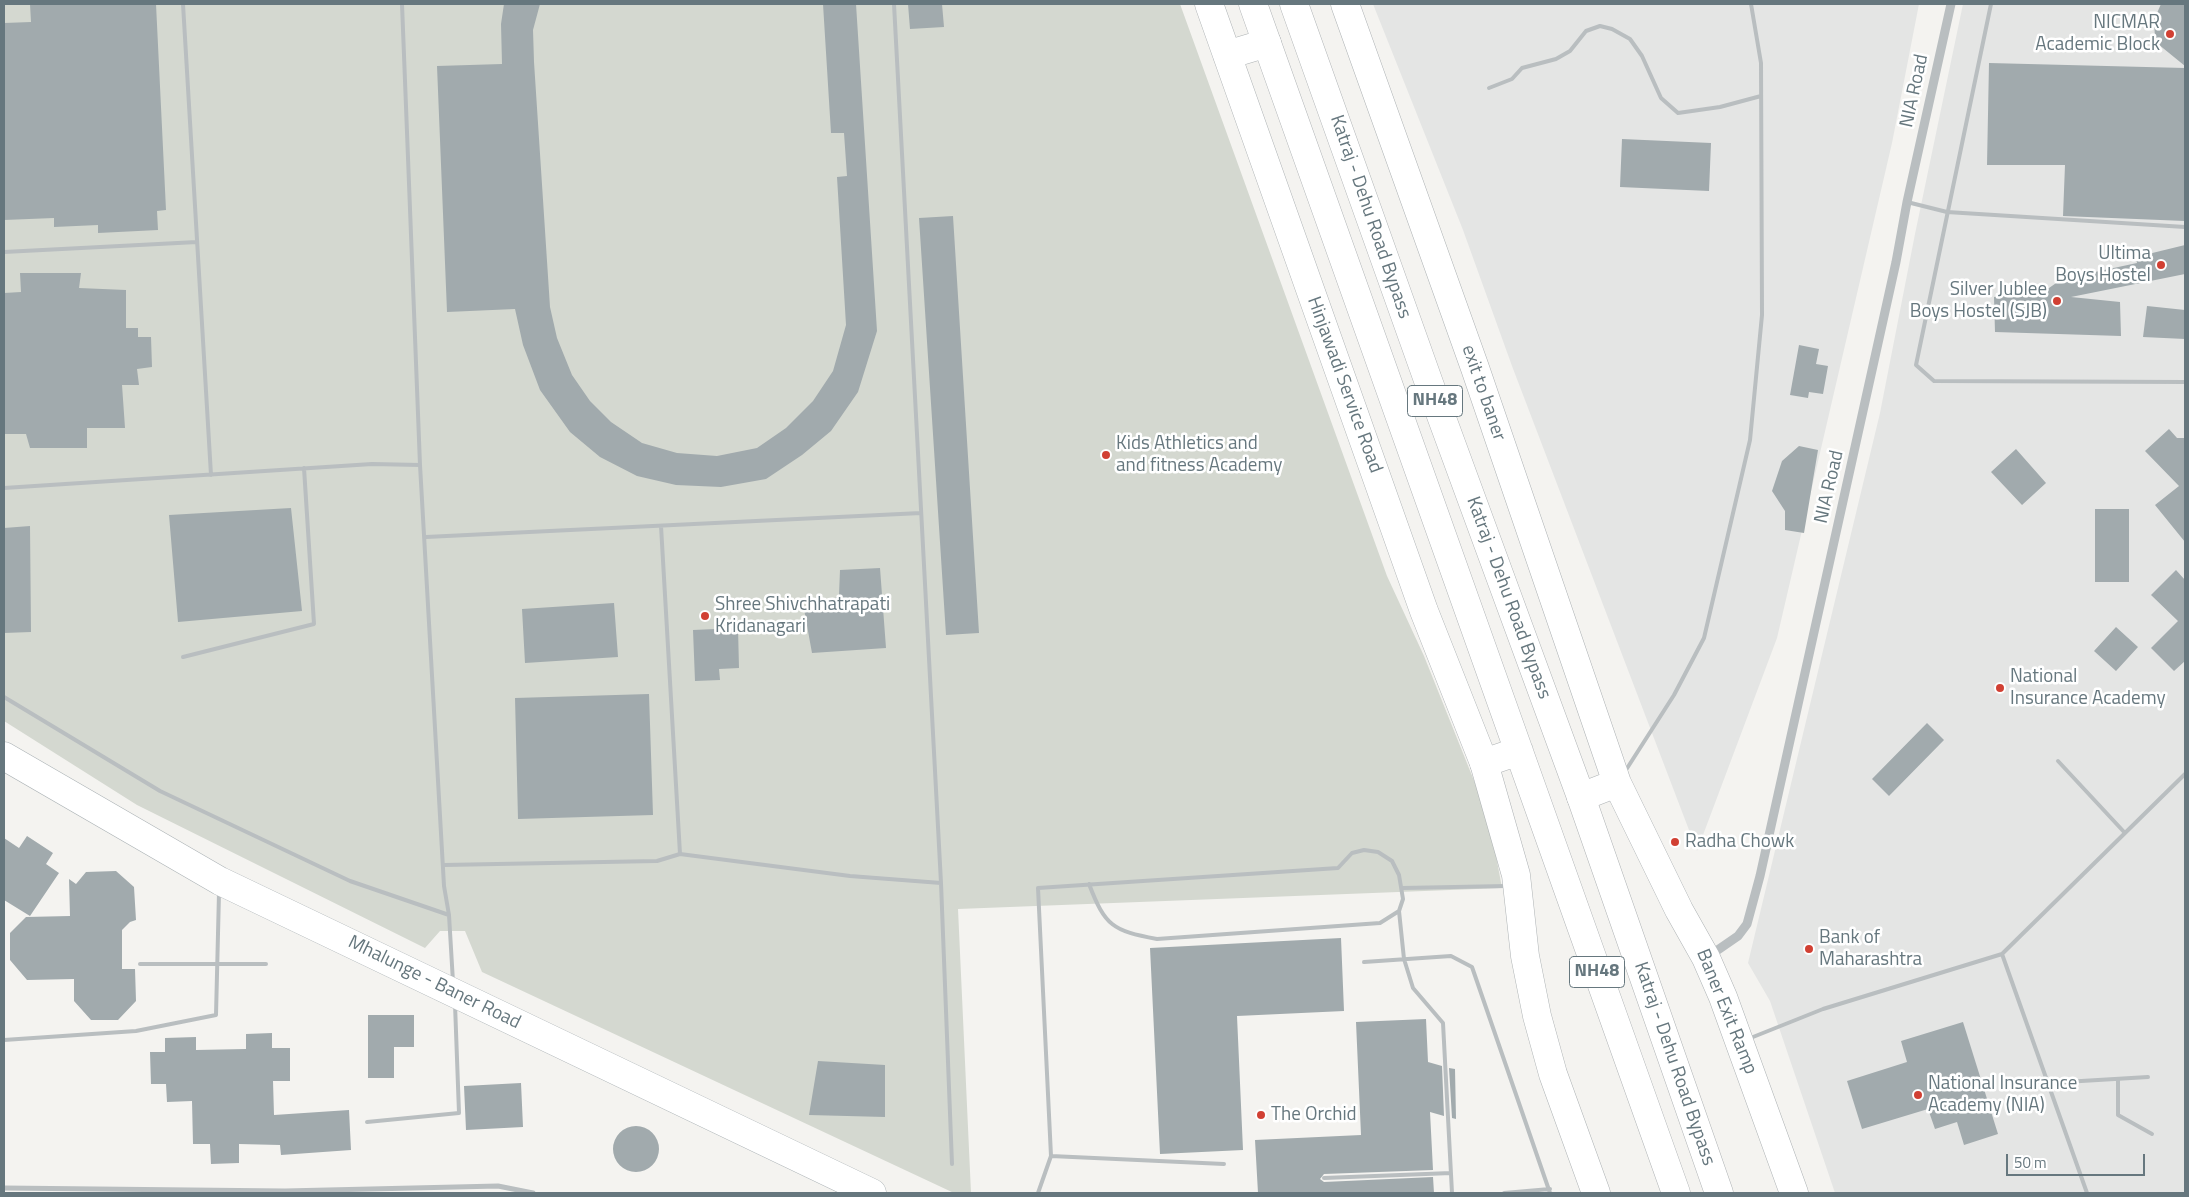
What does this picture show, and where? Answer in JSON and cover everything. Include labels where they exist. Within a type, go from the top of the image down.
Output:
[{"type":"main road","name":"Hinjawadi Service Road","points":[[1209,4],[1424,611],[1484,763]]},
{"type":"main road","name":"Katraj - Dehu Road Bypass","points":[[1253,4],[1676,1193]]},
{"type":"main road","name":"Katraj - Dehu Road Bypass","points":[[1294,4],[1429,383],[1581,797],[1719,1193]]},
{"type":"main road","name":"exit to baner","points":[[1345,4],[1471,358],[1617,783]]},
{"type":"main road","points":[[1227,55],[1267,43]]},
{"type":"main road","points":[[1518,751],[1484,763],[1516,875],[1525,956],[1537,1016],[1553,1074],[1596,1193]]},
{"type":"main road","name":"Mhalunge - Baner Road","points":[[4,756],[220,881],[423,976],[454,993],[872,1193]]},
{"type":"main road","points":[[1581,797],[1617,783]]},
{"type":"main road","name":"Baner Exit Ramp","points":[[1617,783],[1724,997],[1794,1193]]},
{"type":"street","name":"NIA Road","points":[[1706,958],[1738,936],[1747,924],[1751,909],[1892,280],[1950,4]]},
{"type":"street","points":[[4,1188],[285,1192],[498,1186],[533,1193]]},
{"type":"lane","points":[[183,4],[211,475]]},
{"type":"lane","points":[[367,1122],[459,1113],[454,993],[444,865],[426,537],[420,465],[402,4]]},
{"type":"lane","points":[[894,4],[941,883],[952,1164]]},
{"type":"lane","points":[[1617,783],[1674,695],[1704,638],[1750,440],[1762,315],[1761,63],[1751,4]]},
{"type":"lane","points":[[1990,4],[1916,364],[1934,381],[2185,382]]},
{"type":"lane","points":[[1489,88],[1512,79],[1522,68],[1556,59],[1570,51],[1586,31],[1600,26],[1612,29],[1630,39],[1642,56],[1661,98],[1678,113],[1720,107],[1761,96]]},
{"type":"lane","points":[[1907,202],[1947,212],[2185,226]]},
{"type":"lane","points":[[4,252],[197,242]]},
{"type":"lane","points":[[4,488],[372,464],[420,465]]},
{"type":"lane","points":[[183,657],[314,624],[304,468]]},
{"type":"lane","points":[[426,537],[921,513]]},
{"type":"lane","points":[[661,526],[680,854]]},
{"type":"lane","points":[[4,697],[160,791],[341,878],[448,915]]},
{"type":"lane","points":[[2058,761],[2125,833]]},
{"type":"lane","points":[[1740,1042],[1823,1009],[2002,954],[2185,774]]},
{"type":"lane","points":[[1038,1193],[1051,1156],[1038,888],[1338,868],[1352,853],[1364,850],[1378,852],[1392,861],[1400,875],[1403,899],[1399,911],[1404,959],[1413,988],[1443,1023],[1452,1193]]},
{"type":"lane","points":[[444,865],[657,861],[680,854],[850,876],[941,883]]},
{"type":"lane","points":[[4,1040],[136,1031],[216,1014],[216,964],[220,881]]},
{"type":"lane","points":[[1089,884],[1098,907],[1111,925],[1125,932],[1157,939],[1380,923],[1399,911]]},
{"type":"lane","points":[[1402,888],[1517,886]]},
{"type":"lane","points":[[2002,954],[2087,1193]]},
{"type":"lane","points":[[1364,962],[1451,956],[1472,967],[1550,1191],[1504,1193]]},
{"type":"lane","points":[[140,964],[266,964]]},
{"type":"lane","points":[[2048,1083],[2148,1077]]},
{"type":"lane","points":[[2118,1079],[2118,1115],[2152,1134]]},
{"type":"lane","points":[[1051,1156],[1224,1164]]},
{"type":"lane","points":[[1324,1178],[1451,1173]]},
{"type":"lane","points":[[497,1193],[498,1186]]},
{"type":"shaded area","name":"Shree Shivchhatrapati Kridanagari","points":[[4,4],[1180,4],[1387,576],[1424,656],[1489,818],[1502,888],[958,909],[971,1193],[954,1193],[482,972],[465,931],[440,931],[425,948],[137,805],[4,721]]},
{"type":"shaded area","points":[[1373,4],[1919,4],[1892,143],[1777,638],[1697,851],[1512,366],[1463,230]]},
{"type":"shaded area","name":"National Insurance Academy","points":[[1963,4],[2185,4],[2185,1193],[1835,1193],[1770,1001],[1748,963],[1880,413]]},
{"type":"building","points":[[30,4],[156,4],[166,210],[157,211],[158,230],[98,233],[98,225],[54,227],[54,218],[4,220],[4,23],[31,22]]},
{"type":"building","points":[[504,4],[540,4],[533,30],[534,62],[550,307],[557,338],[572,375],[590,401],[611,422],[642,443],[677,453],[717,456],[757,448],[786,428],[813,401],[833,371],[846,325],[837,177],[847,176],[844,133],[831,133],[823,4],[856,4],[877,331],[858,392],[831,431],[802,455],[766,479],[721,487],[676,485],[637,476],[600,457],[570,432],[540,390],[523,345],[515,309],[447,312],[437,66],[502,64],[501,24]]},
{"type":"building","points":[[908,4],[942,4],[944,27],[910,29]]},
{"type":"building","name":"NICMAR Academic Block","points":[[2161,4],[2185,4],[2185,66],[2158,44],[2155,38],[2154,20]]},
{"type":"building","points":[[1989,63],[2185,68],[2185,221],[2063,216],[2065,165],[1987,165]]},
{"type":"building","points":[[1622,139],[1711,143],[1709,191],[1620,187]]},
{"type":"building","points":[[953,216],[979,633],[946,635],[919,218]]},
{"type":"building","name":"Silver Jublee Boys Hostel (SJB)","points":[[2185,245],[2185,274],[2071,297],[2120,302],[2121,336],[1995,332],[1994,297],[2049,288],[2062,279],[2137,263],[2136,257]]},
{"type":"building","points":[[20,273],[81,273],[79,288],[126,290],[126,328],[138,328],[138,337],[151,337],[152,367],[137,369],[139,385],[122,385],[125,428],[87,428],[87,448],[30,448],[26,434],[4,434],[4,293],[21,292]]},
{"type":"building","points":[[2147,306],[2185,310],[2185,339],[2143,337]]},
{"type":"building","points":[[1799,345],[1819,349],[1816,364],[1828,366],[1823,394],[1809,392],[1808,398],[1790,395]]},
{"type":"building","points":[[2169,429],[2177,438],[2185,438],[2185,542],[2155,505],[2179,486],[2145,451]]},
{"type":"building","points":[[1799,446],[1818,450],[1804,533],[1785,530],[1785,511],[1772,491],[1782,461]]},
{"type":"building","points":[[2016,449],[2046,483],[2022,505],[1991,472]]},
{"type":"building","points":[[291,508],[302,611],[178,622],[169,515]]},
{"type":"building","points":[[2095,509],[2129,509],[2129,582],[2095,582]]},
{"type":"building","points":[[30,526],[31,632],[4,633],[4,528]]},
{"type":"building","points":[[880,568],[886,648],[812,653],[804,609],[825,607],[839,595],[840,570]]},
{"type":"building","points":[[2176,570],[2185,580],[2185,661],[2174,671],[2151,648],[2178,621],[2151,595]]},
{"type":"building","points":[[614,603],[618,657],[525,663],[522,609]]},
{"type":"building","points":[[2116,627],[2138,647],[2116,671],[2094,651]]},
{"type":"building","points":[[738,628],[739,668],[719,669],[720,680],[695,681],[693,630]]},
{"type":"building","points":[[649,694],[653,815],[518,819],[515,698]]},
{"type":"building","points":[[1927,723],[1944,740],[1889,796],[1872,779]]},
{"type":"building","points":[[27,836],[53,853],[46,864],[59,873],[30,916],[4,900],[4,838],[19,848]]},
{"type":"building","points":[[116,871],[134,887],[136,920],[130,922],[122,930],[122,969],[135,969],[136,1001],[118,1020],[91,1020],[74,1001],[74,979],[27,980],[10,960],[10,933],[26,917],[70,916],[69,879],[76,884],[86,872]]},
{"type":"building","points":[[1341,938],[1344,1011],[1237,1016],[1243,1150],[1160,1154],[1150,948]]},
{"type":"building","points":[[368,1015],[414,1015],[414,1047],[394,1047],[394,1078],[368,1078]]},
{"type":"building","points":[[1426,1019],[1428,1062],[1442,1066],[1444,1116],[1430,1112],[1433,1170],[1324,1174],[1320,1179],[1324,1182],[1433,1177],[1434,1193],[1258,1193],[1255,1140],[1361,1135],[1356,1022]]},
{"type":"building","name":"National Insurance Academy (NIA)","points":[[1963,1022],[1998,1134],[1964,1145],[1957,1122],[1935,1129],[1928,1109],[1862,1129],[1847,1081],[1907,1062],[1901,1041]]},
{"type":"building","points":[[272,1033],[272,1048],[290,1048],[290,1081],[273,1081],[274,1115],[349,1110],[351,1150],[281,1155],[280,1145],[239,1144],[239,1163],[211,1164],[210,1144],[193,1144],[192,1101],[167,1102],[166,1084],[151,1084],[150,1052],[165,1052],[165,1038],[196,1037],[196,1050],[246,1049],[246,1034]]},
{"type":"building","points":[[818,1061],[885,1065],[885,1117],[809,1115]]},
{"type":"building","points":[[1449,1068],[1455,1069],[1456,1119],[1452,1118]]},
{"type":"building","points":[[521,1083],[523,1127],[466,1130],[464,1086]]},
{"type":"building","points":[[631,1126],[641,1126],[655,1136],[659,1149],[655,1162],[649,1168],[641,1172],[631,1172],[617,1162],[613,1154],[613,1144],[623,1130]]},
{"type":"place","name":"NICMAR Academic Block","points":[[2170,34]]},
{"type":"place","name":"Ultima Boys Hostel","points":[[2161,265]]},
{"type":"place","name":"Silver Jublee Boys Hostel (SJB)","points":[[2057,301]]},
{"type":"place","name":"Kids Athletics and and fitness Academy","points":[[1106,455]]},
{"type":"place","name":"Shree Shivchhatrapati Kridanagari","points":[[705,616]]},
{"type":"place","name":"National Insurance Academy","points":[[2000,688]]},
{"type":"place","name":"Radha Chowk","points":[[1675,842]]},
{"type":"place","name":"Bank of Maharashtra","points":[[1809,949]]},
{"type":"place","name":"National Insurance Academy (NIA)","points":[[1918,1095]]},
{"type":"place","name":"The Orchid","points":[[1261,1115]]}]
